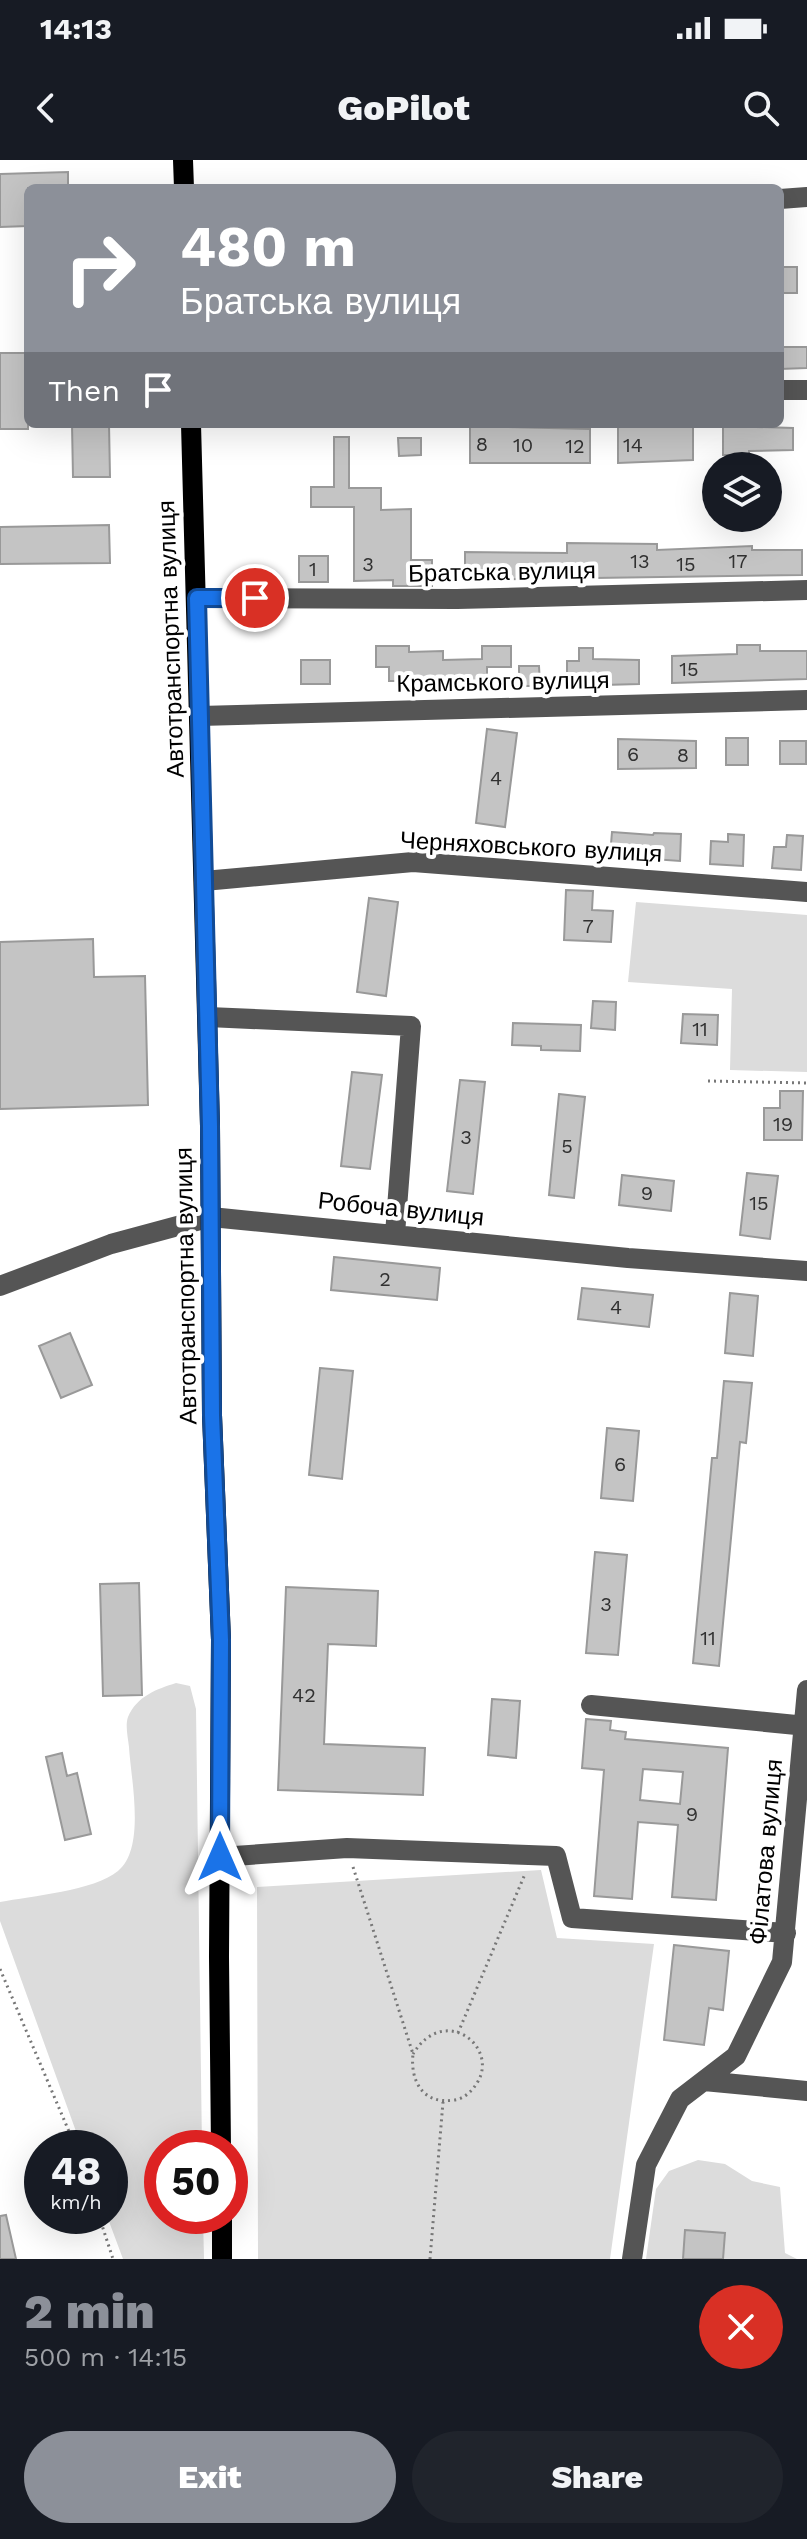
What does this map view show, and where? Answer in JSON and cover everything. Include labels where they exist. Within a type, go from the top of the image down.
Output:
[{"type":"main road","points":[[183,160],[184,184]]},
{"type":"main road","name":"Автотранспортна вулиця","points":[[191,428],[208,1017],[212,1415],[221,1640],[221,2130]]},
{"type":"main road","points":[[222,2234],[222,2259]]},
{"type":"street","points":[[784,199],[807,197]]},
{"type":"street","points":[[784,390],[807,390]]},
{"type":"street","name":"Братська вулиця","points":[[197,598],[457,599],[807,590]]},
{"type":"street","name":"Крамського вулиця","points":[[200,716],[807,700]]},
{"type":"street","name":"Черняховського вулиця","points":[[204,881],[413,862],[807,892]]},
{"type":"street","points":[[208,1017],[411,1026],[395,1234]]},
{"type":"street","name":"Робоча вулиця","points":[[0,1286],[111,1244],[211,1217],[628,1258],[807,1271]]},
{"type":"street","name":"Філатова вулиця","points":[[632,2259],[646,2165],[680,2099],[736,2056],[782,1962],[807,1690]]},
{"type":"street","points":[[591,1705],[805,1726]]},
{"type":"street","points":[[220,1857],[347,1848],[556,1856],[572,1918],[786,1933]]},
{"type":"street","points":[[704,2081],[807,2091]]},
{"type":"path","points":[[708,1081],[807,1083]]},
{"type":"path","points":[[347,1848],[413,2054]]},
{"type":"path","points":[[458,2033],[533,1855]]},
{"type":"path","points":[[0,1969],[68,2130]]},
{"type":"path","points":[[450,2030],[458,2033],[466,2035],[477,2046],[482,2061],[481,2077],[472,2091],[459,2100],[443,2102],[428,2096],[416,2085],[411,2070],[413,2054],[421,2041],[435,2032],[450,2030]]},
{"type":"path","points":[[430,2259],[443,2102]]},
{"type":"path","points":[[105,2234],[113,2259]]},
{"type":"shaded area","points":[[636,902],[807,915],[807,1072],[730,1070],[732,989],[628,982]]},
{"type":"shaded area","points":[[176,1683],[190,1686],[196,1709],[202,2130],[144,2130],[144,2234],[203,2234],[204,2259],[123,2259],[114,2234],[128,2234],[128,2130],[75,2130],[0,1921],[0,1902],[62,1892],[94,1883],[118,1871],[127,1860],[132,1847],[135,1813],[128,1717],[142,1699]]},
{"type":"shaded area","points":[[541,1870],[557,1938],[654,1944],[610,2259],[258,2259],[257,1887]]},
{"type":"shaded area","points":[[698,2160],[725,2164],[752,2181],[780,2187],[785,2253],[797,2259],[646,2259],[656,2189],[669,2171]]},
{"type":"building","points":[[68,172],[68,184],[24,184],[24,226],[0,227],[0,174]]},
{"type":"building","points":[[784,267],[797,267],[797,293],[784,293]]},
{"type":"building","points":[[784,347],[807,347],[807,368],[784,369]]},
{"type":"building","points":[[0,353],[24,353],[24,428],[28,429],[0,429]]},
{"type":"building","points":[[72,428],[109,428],[110,477],[73,477]]},
{"type":"building","points":[[470,428],[590,429],[590,463],[470,463]]},
{"type":"building","points":[[618,428],[693,428],[693,460],[618,463]]},
{"type":"building","points":[[723,428],[793,428],[793,450],[723,452]]},
{"type":"building","points":[[334,437],[349,437],[349,488],[381,488],[381,510],[411,509],[411,560],[432,560],[432,586],[393,586],[393,580],[354,581],[354,507],[311,507],[311,487],[334,487]]},
{"type":"building","points":[[398,438],[421,438],[421,455],[399,456]]},
{"type":"building","points":[[109,525],[110,563],[0,564],[0,527]]},
{"type":"building","points":[[567,543],[657,544],[657,550],[752,546],[752,550],[802,550],[802,575],[465,580],[465,552],[567,553]]},
{"type":"building","points":[[299,556],[328,556],[328,582],[299,582]]},
{"type":"building","points":[[737,645],[760,645],[760,651],[807,651],[807,679],[672,683],[672,656],[737,654]]},
{"type":"building","points":[[376,646],[409,646],[409,652],[443,651],[443,660],[482,659],[482,646],[511,646],[511,667],[487,667],[487,684],[418,686],[418,681],[389,681],[389,667],[376,667]]},
{"type":"building","points":[[579,648],[593,648],[593,659],[639,660],[639,684],[567,686],[567,661],[579,661]]},
{"type":"building","points":[[301,660],[330,660],[330,684],[301,684]]},
{"type":"building","points":[[519,666],[539,666],[540,686],[519,686]]},
{"type":"building","points":[[487,729],[517,733],[505,827],[476,823]]},
{"type":"building","points":[[726,738],[748,738],[748,765],[726,765]]},
{"type":"building","points":[[618,739],[696,741],[696,768],[618,769]]},
{"type":"building","points":[[780,741],[806,741],[806,764],[780,764]]},
{"type":"building","points":[[612,832],[681,834],[680,861],[610,856]]},
{"type":"building","points":[[728,834],[744,835],[743,866],[710,864],[711,841],[728,842]]},
{"type":"building","points":[[787,835],[803,836],[801,870],[772,868],[774,847],[786,847]]},
{"type":"building","points":[[566,890],[593,891],[592,910],[613,911],[611,942],[564,940]]},
{"type":"building","points":[[369,898],[398,902],[386,996],[357,992]]},
{"type":"building","points":[[93,939],[94,977],[145,976],[148,1105],[0,1109],[0,942]]},
{"type":"building","points":[[593,1001],[616,1002],[615,1030],[591,1028]]},
{"type":"building","points":[[683,1014],[718,1015],[717,1045],[681,1043]]},
{"type":"building","points":[[513,1023],[581,1025],[580,1051],[541,1050],[541,1046],[512,1045]]},
{"type":"building","points":[[352,1072],[382,1075],[370,1169],[341,1166]]},
{"type":"building","points":[[460,1080],[485,1082],[473,1194],[447,1191]]},
{"type":"building","points":[[780,1091],[803,1091],[802,1140],[764,1140],[764,1108],[780,1108]]},
{"type":"building","points":[[559,1094],[585,1097],[574,1198],[549,1195]]},
{"type":"building","points":[[747,1173],[778,1176],[770,1239],[740,1235]]},
{"type":"building","points":[[622,1175],[674,1181],[671,1211],[619,1205]]},
{"type":"building","points":[[334,1257],[440,1268],[437,1300],[331,1290]]},
{"type":"building","points":[[582,1288],[653,1295],[649,1327],[578,1319]]},
{"type":"building","points":[[730,1293],[758,1296],[753,1356],[725,1353]]},
{"type":"building","points":[[70,1333],[92,1385],[61,1398],[39,1346]]},
{"type":"building","points":[[320,1368],[353,1371],[342,1479],[309,1475]]},
{"type":"building","points":[[724,1381],[752,1383],[746,1443],[740,1442],[719,1666],[693,1663],[712,1458],[717,1458]]},
{"type":"building","points":[[607,1428],[639,1431],[633,1501],[601,1498]]},
{"type":"building","points":[[595,1552],[627,1555],[618,1655],[586,1653]]},
{"type":"building","points":[[139,1583],[142,1695],[103,1696],[100,1584]]},
{"type":"building","points":[[286,1587],[378,1591],[376,1646],[328,1644],[324,1744],[425,1748],[423,1795],[278,1790]]},
{"type":"building","points":[[492,1699],[520,1701],[516,1758],[488,1755]]},
{"type":"building","points":[[586,1719],[611,1721],[610,1730],[626,1732],[625,1739],[728,1748],[716,1900],[672,1897],[678,1825],[638,1822],[632,1899],[594,1896],[604,1770],[582,1768]],"holes":[[[643,1769],[683,1772],[680,1804],[640,1800]]]},
{"type":"building","points":[[62,1753],[67,1776],[77,1773],[91,1834],[65,1840],[46,1757]]},
{"type":"building","points":[[674,1945],[729,1951],[723,2010],[709,2008],[704,2045],[664,2040]]},
{"type":"building","points":[[6,2215],[16,2259],[0,2259],[0,2216]]},
{"type":"building","points":[[685,2230],[725,2233],[723,2259],[683,2259]]},
{"type":"route","points":[[220,1857],[221,1640],[212,1415],[210,1126],[197,598],[255,598]]}]
